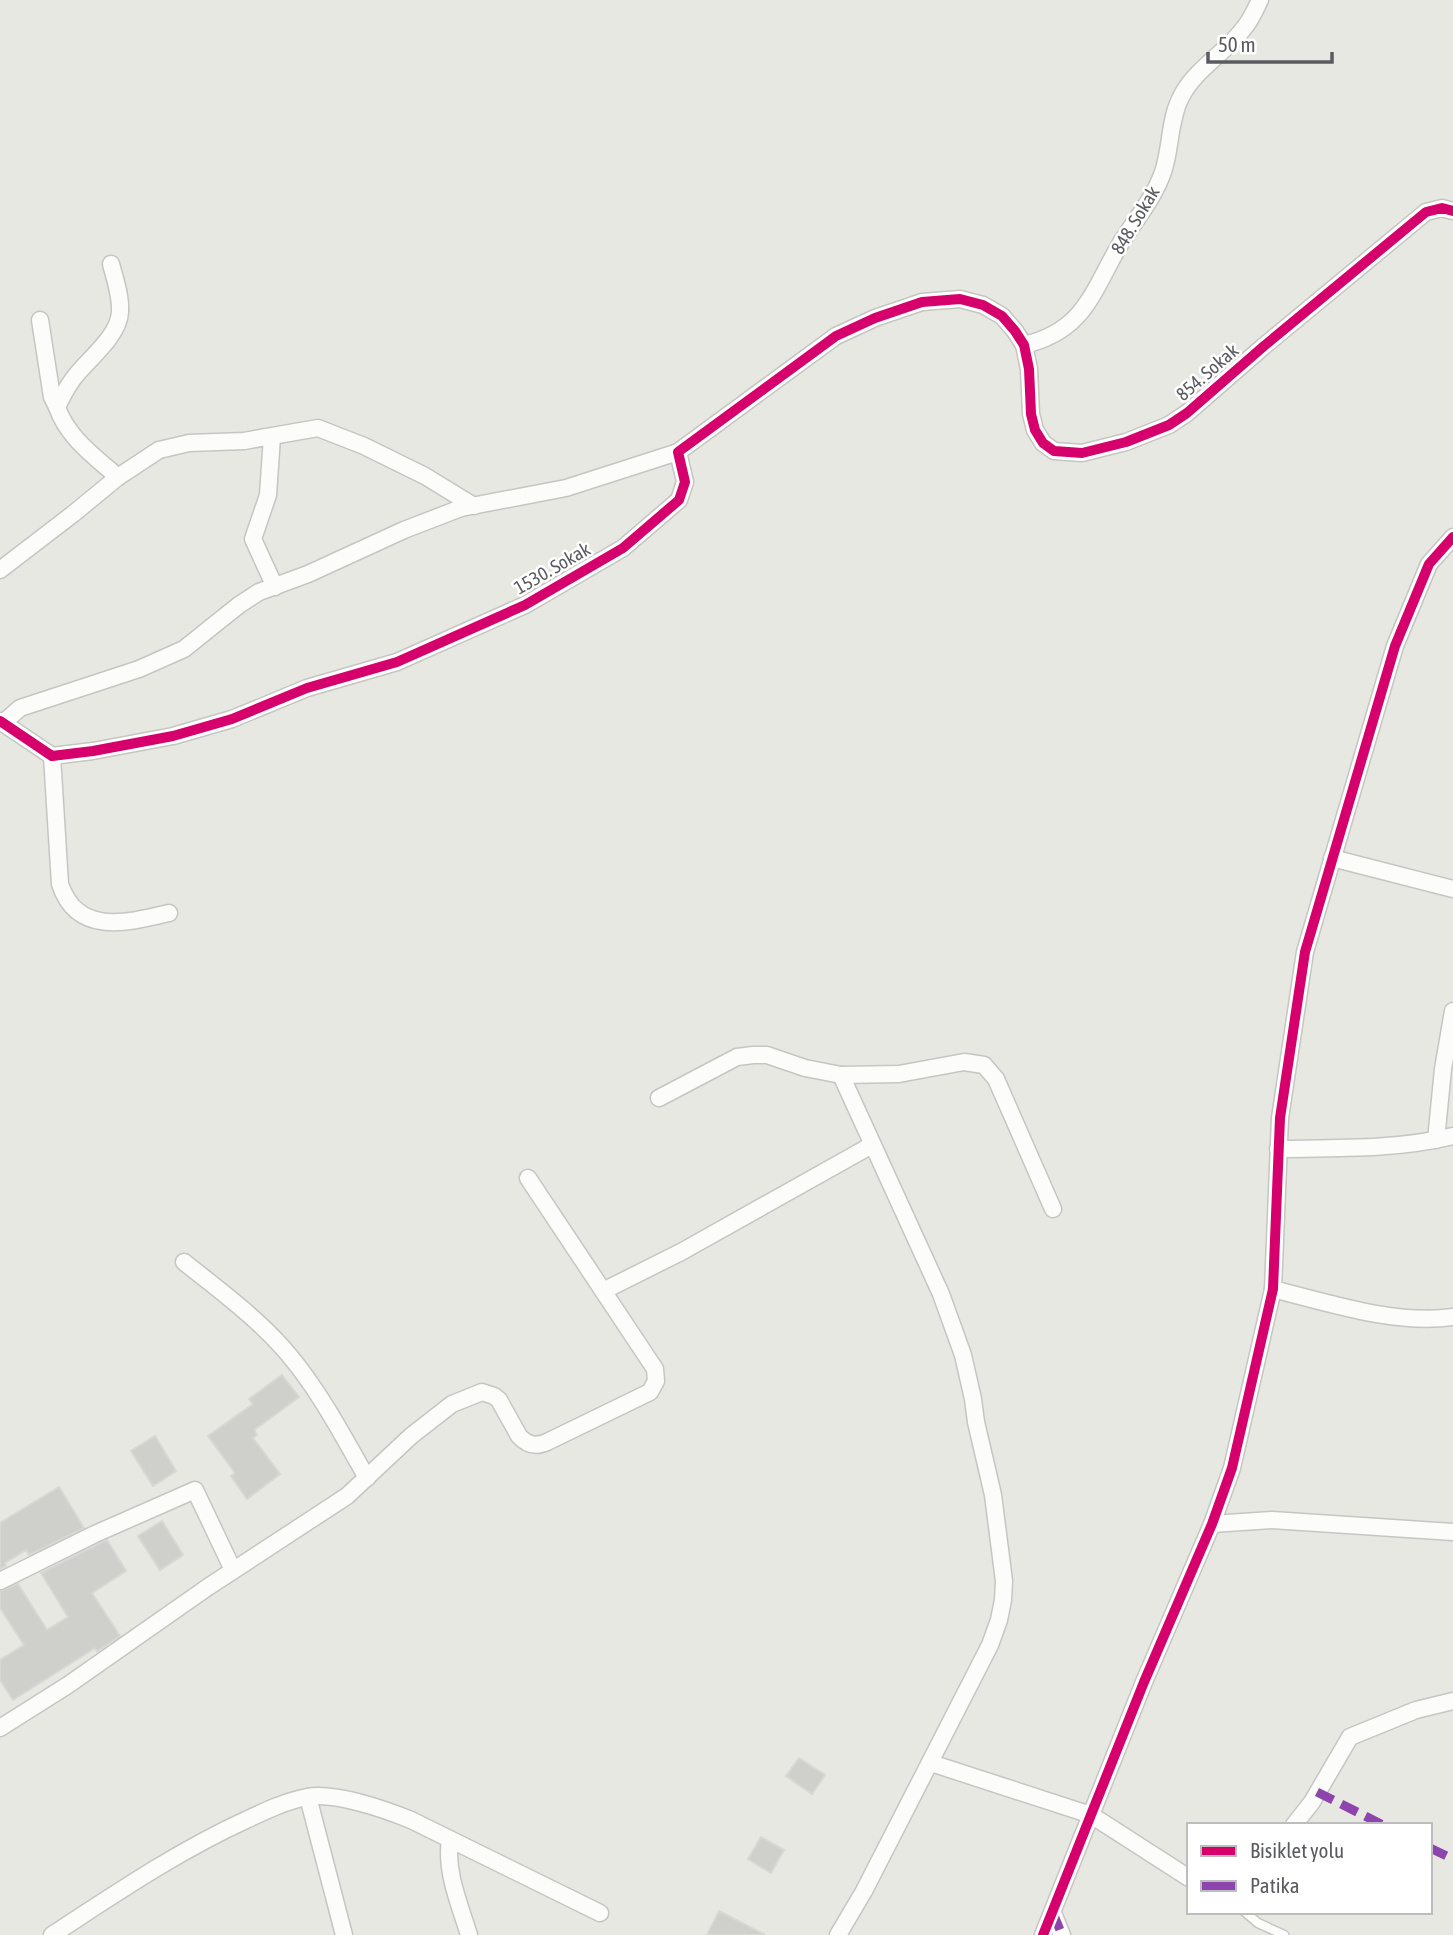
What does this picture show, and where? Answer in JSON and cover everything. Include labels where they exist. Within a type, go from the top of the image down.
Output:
[{"type":"street","name":"848. Sokak","points":[[1024,345],[1042,341],[1062,331],[1090,301],[1110,262],[1151,199],[1163,172],[1181,98],[1204,66],[1244,28],[1259,0]]},
{"type":"street","name":"854. Sokak","points":[[1024,345],[1029,369],[1031,414],[1035,430],[1043,443],[1054,451],[1082,453],[1126,442],[1169,425],[1187,413],[1426,212],[1442,208],[1453,211]]},
{"type":"street","points":[[57,407],[65,389],[108,341],[121,315],[119,293],[111,264]]},
{"type":"street","points":[[169,913],[142,920],[110,922],[84,917],[68,902],[60,884],[52,756],[1,722],[20,708],[139,669],[184,649],[259,592],[308,574],[404,530],[461,508],[566,488],[678,452],[836,336],[875,318],[922,302],[960,299],[983,305],[1002,316],[1024,345]]},
{"type":"street","points":[[40,320],[51,397],[61,419],[68,430],[118,477]]},
{"type":"street","points":[[0,570],[118,477],[159,450],[189,443],[244,441],[318,428],[364,446],[425,476],[474,506]]},
{"type":"street","points":[[272,437],[268,495],[253,539],[275,587]]},
{"type":"street","name":"1530. Sokak","points":[[52,756],[173,736],[232,719],[307,688],[397,662],[526,605],[623,548],[679,500],[685,482],[678,452]]},
{"type":"street","points":[[1043,1935],[1144,1682],[1212,1524],[1232,1468],[1273,1289],[1280,1118],[1305,952],[1395,646],[1429,565],[1453,537]]},
{"type":"street","points":[[1332,858],[1453,889]]},
{"type":"street","points":[[1436,1140],[1443,1069],[1453,1011]]},
{"type":"street","points":[[659,1098],[737,1057],[745,1056],[767,1055],[805,1068],[841,1075],[899,1074],[964,1062],[984,1065],[996,1079],[1053,1209]]},
{"type":"street","points":[[838,1935],[931,1763],[996,1632],[1004,1581],[993,1495],[963,1355],[941,1294],[841,1075]]},
{"type":"street","points":[[1278,1149],[1374,1147],[1453,1136]]},
{"type":"street","points":[[603,1290],[681,1252],[872,1145]]},
{"type":"street","points":[[0,1728],[68,1685],[233,1570],[346,1496],[411,1436],[452,1404],[476,1394],[494,1395],[519,1436],[535,1446],[650,1392],[656,1381],[655,1369],[528,1178]]},
{"type":"street","points":[[184,1262],[255,1320],[287,1353],[321,1399],[367,1478]]},
{"type":"street","points":[[1273,1289],[1395,1316],[1433,1319],[1453,1317]]},
{"type":"street","points":[[0,1581],[95,1534],[195,1490],[233,1570]]},
{"type":"street","points":[[1212,1524],[1272,1520],[1453,1532]]},
{"type":"street","points":[[1296,1823],[1312,1802],[1350,1737],[1416,1710],[1453,1701]]},
{"type":"street","points":[[931,1763],[1091,1815],[1187,1877]]},
{"type":"street","points":[[308,1797],[344,1935]]},
{"type":"street","points":[[52,1935],[141,1877],[205,1840],[273,1808],[308,1797],[368,1805],[411,1820],[600,1913]]},
{"type":"street","points":[[450,1840],[448,1854],[451,1872],[469,1935]]},
{"type":"street","points":[[1053,1913],[1062,1935]]},
{"type":"lane","points":[[1247,1914],[1258,1923],[1284,1935]]},
{"type":"building","points":[[282,1375],[299,1397],[254,1430],[257,1435],[253,1438],[280,1474],[247,1499],[231,1476],[235,1473],[208,1436],[253,1404],[249,1399]]},
{"type":"building","points":[[155,1436],[176,1471],[153,1486],[131,1451]]},
{"type":"building","points":[[59,1487],[84,1528],[29,1555],[26,1550],[0,1569],[0,1523]]},
{"type":"building","points":[[162,1521],[183,1555],[160,1570],[138,1536]]},
{"type":"building","points":[[107,1540],[126,1571],[92,1593],[120,1636],[97,1651],[95,1648],[13,1700],[0,1680],[0,1660],[24,1645],[0,1608],[0,1591],[18,1584],[47,1630],[68,1617],[41,1573]]},
{"type":"building","points":[[799,1758],[825,1775],[812,1794],[786,1776]]},
{"type":"building","points":[[761,1837],[784,1850],[771,1873],[748,1859]]},
{"type":"building","points":[[719,1911],[765,1935],[707,1935]]},
{"type":"marked path","points":[[1317,1792],[1379,1823]]},
{"type":"marked path","points":[[1432,1849],[1453,1859]]},
{"type":"marked path","points":[[1053,1913],[1062,1935]]},
{"type":"cycle path","points":[[0,721],[52,756],[173,736],[232,719],[307,688],[397,662],[525,605],[623,548],[679,500],[685,482],[678,452],[836,336],[875,318],[922,302],[960,299],[983,305],[1002,316],[1024,345],[1035,430],[1043,443],[1054,451],[1082,453],[1126,442],[1169,425],[1187,413],[1426,212],[1442,208],[1453,211]]},
{"type":"cycle path","points":[[1043,1935],[1144,1682],[1212,1524],[1232,1468],[1273,1289],[1280,1118],[1305,952],[1395,646],[1429,564],[1453,537]]}]
